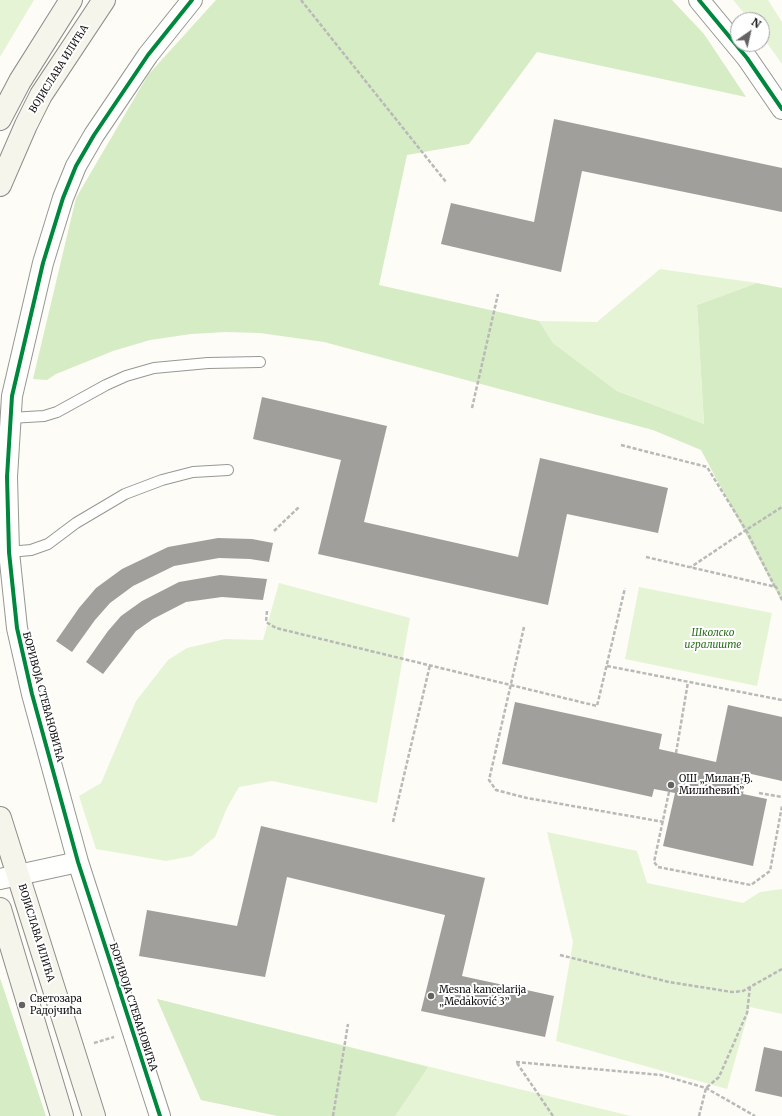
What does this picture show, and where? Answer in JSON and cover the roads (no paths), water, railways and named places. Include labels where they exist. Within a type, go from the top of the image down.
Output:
[{"type":"main road","points":[[0,118],[20,81],[71,0]]},
{"type":"main road","name":"ВОЈИСЛАВА ИЛИЋА","points":[[0,185],[26,125],[41,95],[104,0]]},
{"type":"main road","name":"ВОЈИСЛАВА ИЛИЋА","points":[[0,818],[9,877],[94,1116]]},
{"type":"main road","points":[[0,909],[62,1116]]},
{"type":"street","name":"БОРИВОЈА СТЕВАНОВИЋА","points":[[160,1116],[78,862],[32,694],[17,628],[10,552],[7,477],[12,396],[43,263],[63,198],[76,166],[94,135],[130,80],[192,0]]},
{"type":"street","points":[[699,0],[747,58],[782,109]]},
{"type":"street","points":[[9,877],[78,862]]},
{"type":"lane","points":[[10,418],[44,416],[57,412],[106,384],[126,376],[154,368],[208,363],[260,362]]},
{"type":"lane","points":[[10,552],[31,550],[48,544],[76,523],[126,494],[162,480],[194,472],[228,470]]},
{"type":"place","name":"ОШ „Милан Ђ. Милићевић”","points":[[671,785]]},
{"type":"place","name":"Mesna kancelarija „Medaković 3”","points":[[431,996]]},
{"type":"place","name":"Светозара Радојчића","points":[[22,1005]]},
{"type":"park label","name":"Школско игралиште","points":[[713,638]]}]
